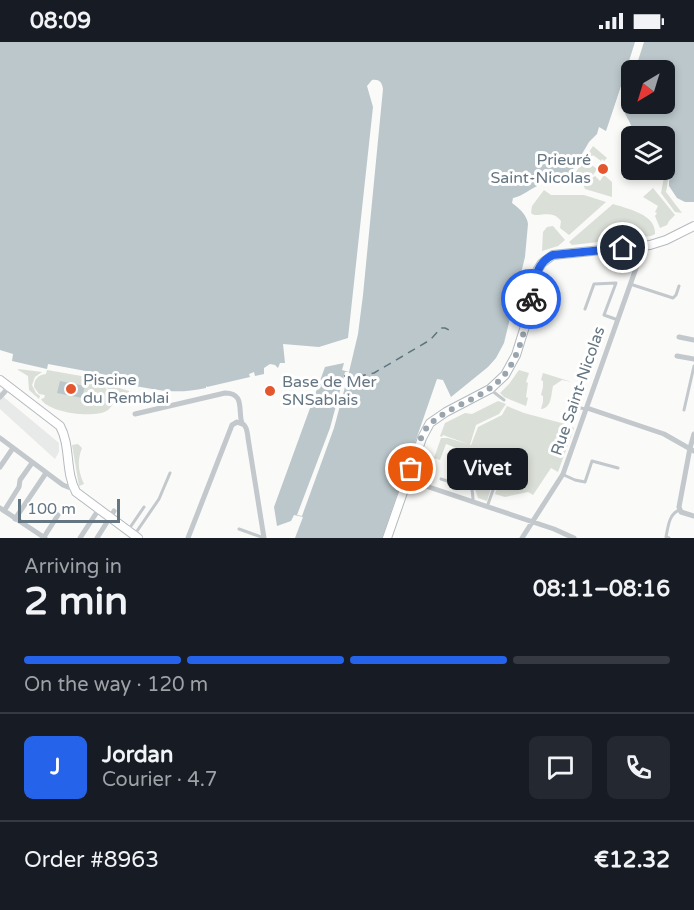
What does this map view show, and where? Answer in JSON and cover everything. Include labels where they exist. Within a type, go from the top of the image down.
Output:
[{"type":"street","points":[[387,538],[427,427],[446,412],[489,389],[505,375],[516,355],[526,323],[536,276],[542,263],[553,255],[642,246],[666,240],[694,225]]},
{"type":"street","name":"Rue Saint-Nicolas","points":[[522,538],[563,474],[618,321],[642,246]]},
{"type":"street","points":[[679,337],[694,340]]},
{"type":"street","points":[[677,356],[694,359]]},
{"type":"street","points":[[0,380],[60,426],[64,435],[73,488],[80,496],[99,509],[112,514],[133,535]]},
{"type":"street","points":[[0,397],[9,387]]},
{"type":"street","points":[[135,414],[229,392],[239,401],[242,424]]},
{"type":"street","points":[[587,409],[664,434],[692,450]]},
{"type":"street","points":[[188,538],[232,425],[237,422],[247,429],[264,538]]},
{"type":"street","points":[[694,434],[679,504],[680,510],[694,516]]},
{"type":"street","points":[[0,438],[46,473],[73,488]]},
{"type":"street","points":[[0,467],[13,448]]},
{"type":"street","points":[[32,463],[20,480],[19,487],[2,510],[44,538],[58,515]]},
{"type":"street","points":[[15,519],[46,473]]},
{"type":"street","points":[[408,480],[554,528],[574,538]]},
{"type":"street","points":[[80,538],[99,509]]},
{"type":"street","points":[[97,538],[112,514]]},
{"type":"lane","points":[[585,309],[594,284],[616,283],[604,315],[618,321]]},
{"type":"lane","points":[[630,284],[673,297],[679,286]]},
{"type":"lane","points":[[684,410],[694,366]]},
{"type":"lane","points":[[489,389],[504,400]]},
{"type":"lane","points":[[577,407],[587,409]]},
{"type":"lane","points":[[563,474],[585,482],[592,461],[618,468]]},
{"type":"lane","points":[[133,535],[159,499],[170,473]]},
{"type":"lane","points":[[441,479],[472,489],[472,502]]},
{"type":"lane","points":[[487,507],[493,490]]},
{"type":"lane","points":[[133,535],[144,507]]},
{"type":"lane","points":[[669,538],[666,537],[672,515],[675,511],[680,510]]},
{"type":"lane","points":[[239,529],[264,538]]},
{"type":"shaded area","points":[[0,42],[636,42],[630,60],[621,60],[621,86],[606,131],[599,127],[597,134],[589,142],[569,176],[559,179],[554,185],[540,182],[539,185],[513,198],[512,203],[520,209],[528,224],[525,257],[504,343],[488,367],[451,397],[443,380],[437,379],[382,538],[295,538],[303,517],[294,515],[291,521],[277,526],[274,507],[325,367],[344,363],[342,370],[349,372],[358,334],[363,295],[383,89],[377,80],[372,80],[367,86],[373,107],[348,338],[319,347],[283,344],[285,363],[280,363],[278,368],[270,364],[264,368],[264,374],[255,376],[254,372],[249,374],[250,377],[206,386],[206,388],[178,391],[135,386],[135,383],[134,386],[101,379],[102,374],[48,364],[47,369],[12,361],[13,354],[0,350]]},
{"type":"shaded area","points":[[644,42],[694,42],[694,202],[685,202],[677,198],[669,186],[670,180],[675,180],[675,126],[631,126],[625,114],[675,114],[675,60],[638,60]]},
{"type":"shaded area","points":[[593,146],[607,158],[601,161],[593,155],[588,162],[597,169],[593,175],[581,181],[576,172]]},
{"type":"shaded area","points":[[604,175],[612,182],[612,197],[585,189],[583,184],[595,176],[600,181]]},
{"type":"shaded area","points":[[663,180],[668,180],[666,192],[682,213],[675,212],[661,193]]},
{"type":"shaded area","points":[[653,188],[675,215],[667,225],[660,228],[655,216],[658,206],[643,197]]},
{"type":"shaded area","points":[[544,190],[551,195],[584,195],[606,202],[569,235],[560,228],[561,221],[555,216],[531,213],[532,206]]},
{"type":"shaded area","points":[[613,204],[646,217],[654,227],[655,234],[572,245],[569,242]]},
{"type":"shaded area","points":[[553,226],[565,240],[558,246],[542,251],[543,232],[547,227]]},
{"type":"shaded area","points":[[18,369],[42,372],[35,377],[32,385],[40,396],[39,399],[29,390],[28,376]]},
{"type":"shaded area","name":"Piscine du Remblai","points":[[47,370],[87,377],[95,381],[96,379],[101,380],[100,384],[108,391],[107,401],[109,395],[109,390],[102,383],[129,391],[129,393],[119,394],[110,408],[102,413],[83,414],[62,411],[45,404],[41,399],[45,395],[39,394],[34,387],[37,378],[46,374]]},
{"type":"shaded area","points":[[519,370],[529,373],[526,382],[528,383],[526,397],[528,398],[526,406],[500,393]]},
{"type":"shaded area","points":[[543,373],[572,382],[562,380],[553,386],[549,403],[541,409],[543,381],[541,380]]},
{"type":"shaded area","points":[[60,381],[85,386],[82,398],[57,393]]},
{"type":"shaded area","points":[[0,394],[59,443],[59,452],[55,459],[0,409]]},
{"type":"shaded area","points":[[498,401],[506,404],[499,414],[476,425],[470,445],[478,427],[502,415],[507,406],[574,428],[558,472],[551,468],[533,495],[528,492],[505,497],[495,494],[508,457],[498,454],[497,451],[490,452],[483,473],[475,471],[468,474],[464,472],[464,468],[452,464],[459,449],[446,444],[440,460],[434,458],[441,438],[468,444],[443,435],[440,436],[445,423],[465,413],[472,414]]},
{"type":"shaded area","points":[[78,444],[82,448],[79,466],[84,484],[79,486],[72,445]]},
{"type":"shaded area","points":[[486,486],[491,488],[487,501],[478,498],[475,489]]},
{"type":"pier","points":[[635,42],[639,42],[633,60],[629,60]]},
{"type":"pier","points":[[621,86],[621,98],[609,133],[606,134]]},
{"type":"pier","points":[[345,372],[349,372],[334,428],[302,516],[297,515],[330,428]]},
{"type":"ferry route","points":[[344,376],[356,377],[374,373],[430,340],[441,328],[449,330]]},
{"type":"way so far","points":[[411,469],[430,423],[489,389],[505,375],[516,355],[531,299]]},
{"type":"place","name":"Prieuré Saint-Nicolas","points":[[603,169]]},
{"type":"place","name":"Piscine du Remblai","points":[[71,389]]},
{"type":"place","name":"Base de Mer SNSablais","points":[[270,391]]},
{"type":"place","name":"Vivet","points":[[411,469]]},
{"type":"route","points":[[531,299],[537,271],[547,258],[553,255],[623,248]]}]
